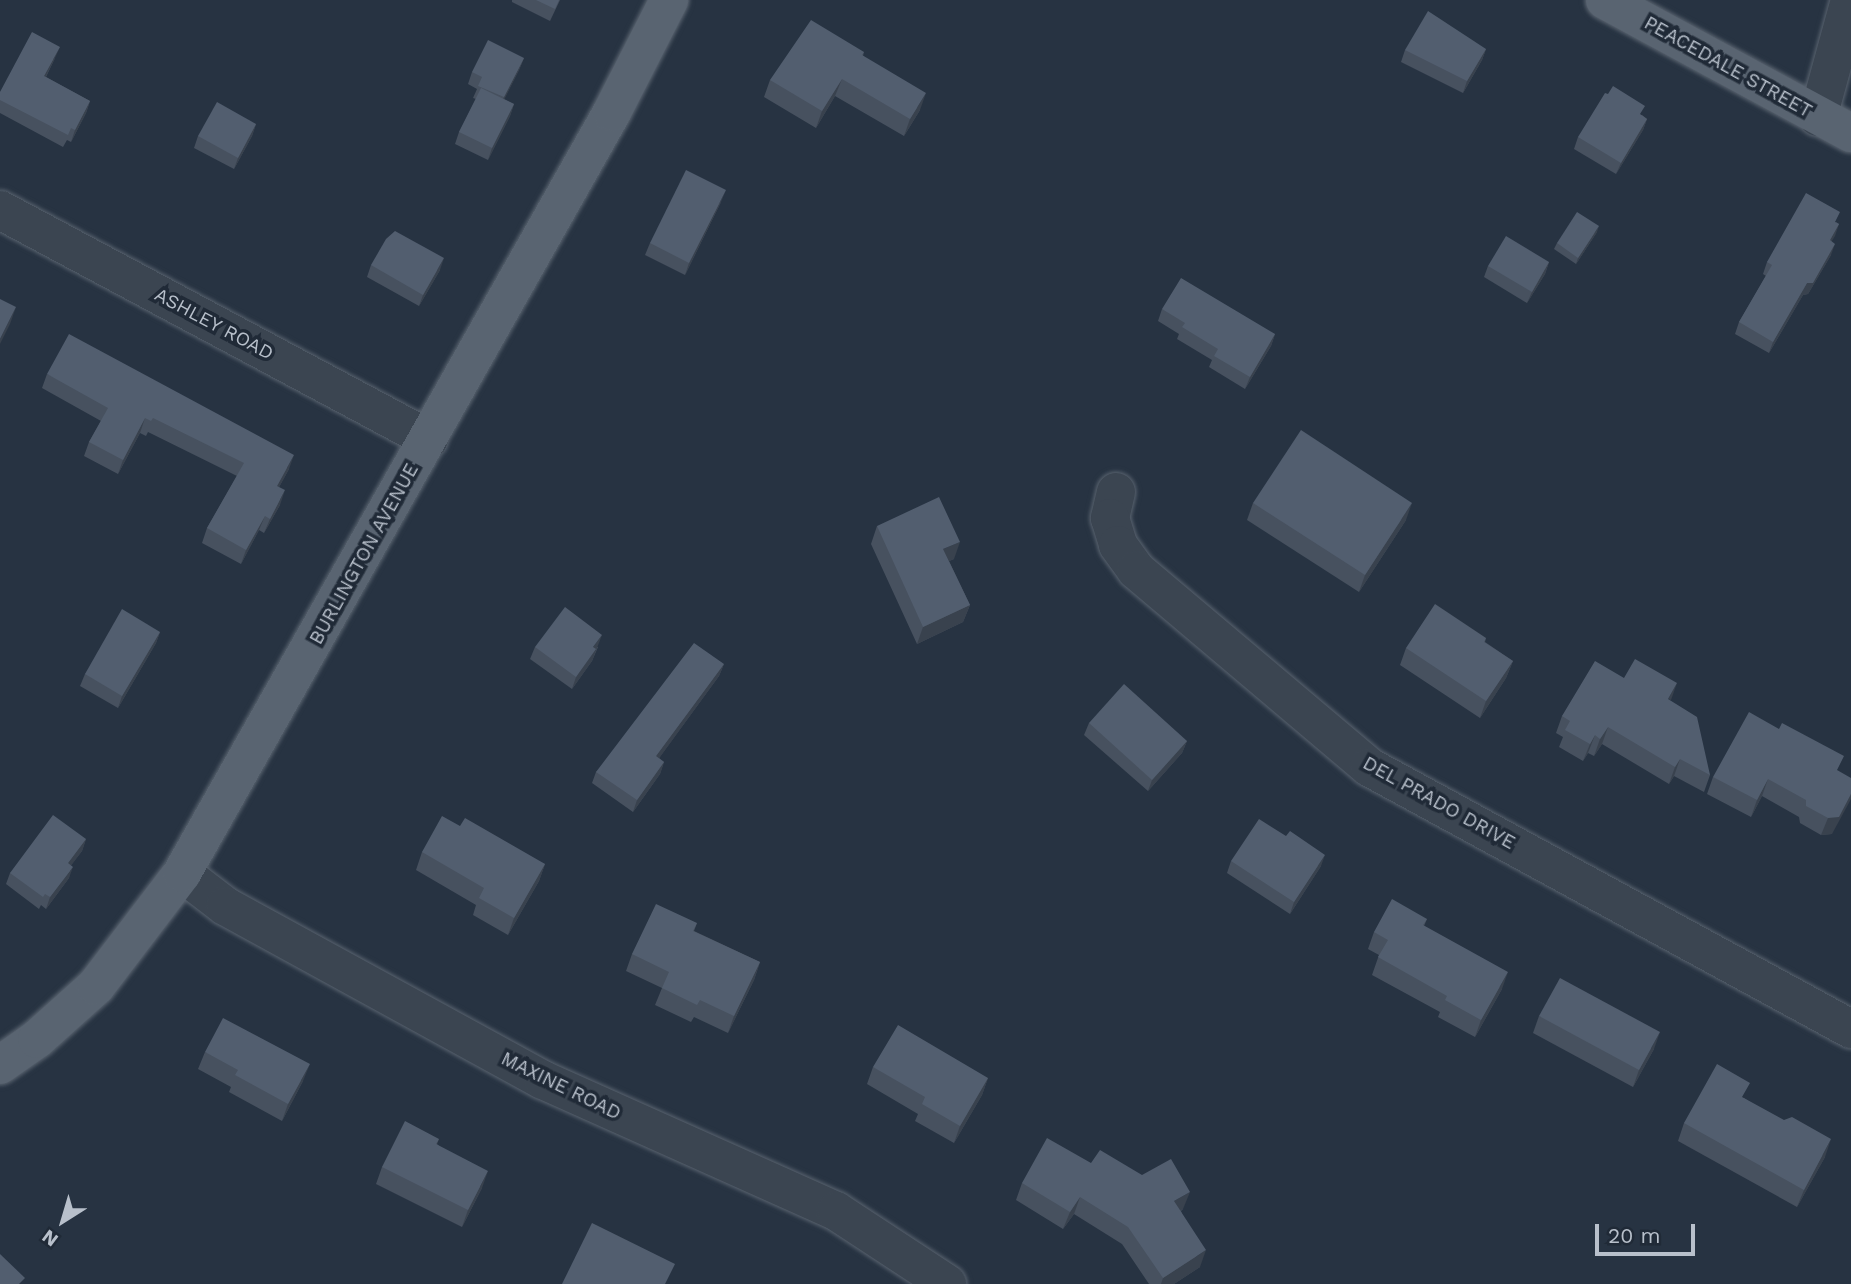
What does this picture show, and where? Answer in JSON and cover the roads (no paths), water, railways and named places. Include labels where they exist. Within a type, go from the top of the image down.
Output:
[{"type":"main road","name":"BURLINGTON AVENUE","points":[[0,1065],[37,1039],[96,986],[182,873],[612,112],[669,0]]},
{"type":"main road","name":"PEACEDALE STREET","points":[[1605,0],[1835,125]]},
{"type":"street","points":[[1835,125],[1850,0]]},
{"type":"street","name":"ASHLEY ROAD","points":[[0,210],[429,439]]},
{"type":"street","name":"DEL PRADO DRIVE","points":[[1116,492],[1110,518],[1118,545],[1136,570],[1369,767],[1851,1028]]},
{"type":"street","name":"MAXINE ROAD","points":[[182,873],[225,906],[543,1080],[836,1210],[947,1284]]}]
